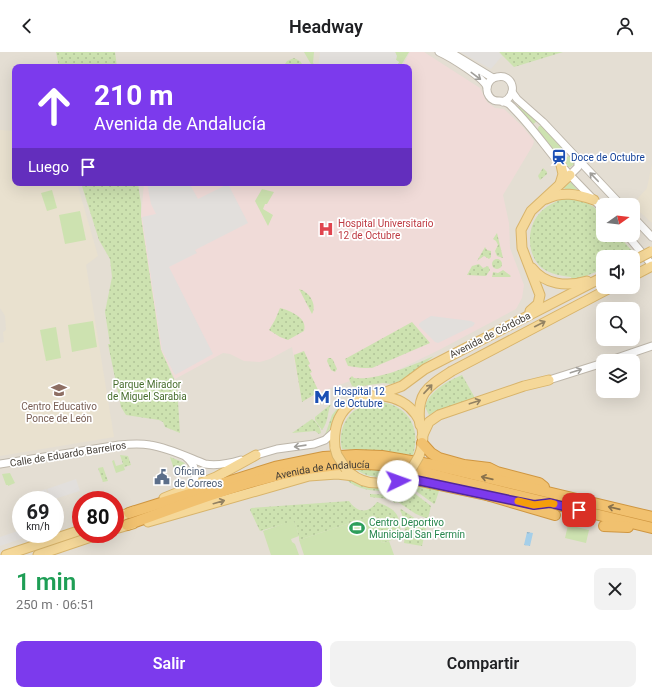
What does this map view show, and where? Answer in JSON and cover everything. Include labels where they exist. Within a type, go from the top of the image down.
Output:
[{"type":"highway","points":[[422,440],[431,453],[439,458],[464,465],[489,468],[497,472],[539,483],[556,494]]},
{"type":"highway","name":"Avenida de Andalucía","points":[[129,513],[274,467],[304,460],[344,455],[397,458],[652,517]]},
{"type":"highway","name":"Avenida de Andalucía","points":[[127,525],[250,483],[280,475],[306,469],[357,464],[392,466],[652,528]]},
{"type":"highway","points":[[389,482],[416,480],[534,505],[550,503]]},
{"type":"highway","points":[[487,495],[555,515]]},
{"type":"highway","points":[[604,526],[628,527],[652,532]]},
{"type":"main road","points":[[560,184],[563,174],[561,165]]},
{"type":"main road","points":[[475,343],[489,333],[533,309],[538,304],[540,292],[522,248],[522,230],[531,211],[570,175]]},
{"type":"main road","points":[[541,201],[554,195],[568,193],[578,194],[594,200]]},
{"type":"main road","points":[[640,257],[652,251]]},
{"type":"main road","points":[[527,262],[539,276],[559,284],[575,284],[596,278]]},
{"type":"main road","points":[[640,272],[652,266]]},
{"type":"main road","name":"Avenida de Córdoba","points":[[378,395],[402,386],[425,369],[596,280]]},
{"type":"main road","name":"Avenida de Córdoba","points":[[420,425],[420,400],[427,389],[441,378],[599,294]]},
{"type":"main road","points":[[422,440],[420,425],[408,406],[400,400],[378,395],[364,397],[350,405],[340,417],[335,431],[335,448],[346,469],[354,476],[371,483],[389,482],[397,479],[412,468],[419,456],[422,440],[430,422],[439,415],[524,386],[549,380]]},
{"type":"main road","points":[[129,513],[216,477],[256,454]]},
{"type":"main road","points":[[127,525],[157,519],[309,476],[337,474],[354,476]]},
{"type":"main road","name":"Avenida de Andalucía","points":[[124,515],[129,513]]},
{"type":"main road","points":[[6,555],[72,533]]},
{"type":"main road","points":[[38,555],[73,543]]},
{"type":"street","points":[[439,52],[458,62],[487,87]]},
{"type":"street","points":[[450,52],[493,78]]},
{"type":"street","points":[[503,102],[510,97],[512,92],[512,84],[508,79],[500,76],[493,78],[489,82],[487,93],[492,99],[509,104],[533,129],[561,165],[594,200]]},
{"type":"street","points":[[512,92],[517,99],[543,122],[614,198]]},
{"type":"street","points":[[533,129],[536,124],[543,122]]},
{"type":"street","points":[[570,175],[578,167],[578,161]]},
{"type":"street","points":[[640,224],[652,237]]},
{"type":"street","points":[[633,242],[652,266]]},
{"type":"street","points":[[629,354],[652,346]]},
{"type":"street","points":[[549,380],[596,365]]},
{"type":"street","points":[[256,454],[277,449],[314,444],[325,440],[335,431]]},
{"type":"street","name":"Calle de Eduardo Barreiros","points":[[0,464],[118,445],[133,444],[162,448],[205,464],[221,465],[235,462],[256,454]]},
{"type":"street","points":[[182,455],[190,460],[196,471],[193,486]]},
{"type":"shaded area","points":[[0,52],[652,52],[652,555],[0,555]]},
{"type":"shaded area","points":[[320,52],[395,52],[397,56],[396,60],[399,62],[398,64],[318,64]]},
{"type":"shaded area","name":"Hospital Universitario 12 de Octubre","points":[[410,52],[424,52],[480,88],[487,102],[495,108],[504,109],[523,127],[534,141],[503,195],[509,223],[510,248],[524,285],[522,298],[516,309],[439,350],[365,386],[350,381],[328,389],[302,402],[292,347],[270,359],[260,362],[244,361],[230,354],[223,353],[175,379],[161,350],[141,217],[144,186],[412,186],[412,64],[404,64]]},
{"type":"shaded area","points":[[460,52],[499,52],[502,56],[491,69]]},
{"type":"shaded area","name":"Centro Educativo Ponce de León","points":[[0,130],[12,131],[12,186],[78,186],[98,256],[86,265],[114,437],[0,456],[0,343],[4,342],[3,332],[6,330],[5,316],[0,308]]},
{"type":"shaded area","points":[[652,164],[652,223],[640,212],[640,198],[638,198],[647,188]]},
{"type":"shaded area","points":[[148,186],[191,186],[198,199],[224,186],[229,186],[248,223],[195,250],[197,253],[169,267],[213,354],[175,375],[162,350],[142,217],[156,214],[151,204]]},
{"type":"shaded area","points":[[431,316],[471,321],[475,323],[473,326],[438,343],[435,342],[419,326],[421,322]]},
{"type":"shaded area","points":[[76,479],[80,491],[72,491],[72,493],[64,496],[64,491],[48,491],[47,489]]},
{"type":"shaded area","points":[[12,533],[12,542],[0,546],[0,537]]},
{"type":"green space","points":[[56,52],[115,52],[117,64],[58,64]]},
{"type":"green space","points":[[304,52],[314,52],[314,64],[311,64]]},
{"type":"green space","points":[[395,52],[409,52],[402,64],[398,64],[399,62],[396,60]]},
{"type":"green space","points":[[499,52],[563,52],[514,67]]},
{"type":"green space","points":[[294,58],[302,64],[285,64],[287,61]]},
{"type":"green space","points":[[520,105],[537,121],[532,125],[517,108]]},
{"type":"green space","points":[[539,126],[542,126],[567,152],[559,158],[537,130]]},
{"type":"green space","points":[[570,155],[575,161],[575,164],[568,167],[562,161]]},
{"type":"green space","points":[[543,168],[547,174],[540,180],[538,176]]},
{"type":"green space","points":[[571,182],[579,192],[565,190],[564,187]]},
{"type":"green space","name":"Parque Mirador de Miguel Sarabia","points":[[82,186],[138,186],[141,217],[161,350],[177,386],[180,433],[165,427],[163,422],[159,420],[126,415],[121,407],[108,344],[110,344],[105,312],[112,277],[110,259],[99,240]]},
{"type":"green space","points":[[262,189],[274,192],[263,209],[273,215],[268,226],[255,201]]},
{"type":"green space","points":[[52,190],[57,208],[47,211],[41,193]]},
{"type":"green space","points":[[565,198],[580,199],[594,207],[596,209],[596,242],[624,242],[631,250],[596,250],[596,272],[572,280],[571,277],[545,270],[537,263],[533,256],[530,234],[539,214],[547,206]]},
{"type":"green space","points":[[80,211],[86,240],[65,244],[59,215]]},
{"type":"green space","points":[[497,233],[503,258],[497,256],[495,251],[498,245],[493,239]]},
{"type":"green space","points":[[485,247],[487,250],[491,251],[491,257],[489,259],[484,256],[477,261]]},
{"type":"green space","points":[[495,259],[499,259],[501,260],[501,268],[495,269],[492,266],[492,262]]},
{"type":"green space","points":[[479,264],[483,268],[488,266],[490,270],[486,276],[467,275],[472,266]]},
{"type":"green space","points":[[503,270],[511,276],[492,277],[493,272],[498,273]]},
{"type":"green space","points":[[299,289],[312,299],[314,307],[312,314]]},
{"type":"green space","points":[[280,308],[298,316],[305,326],[304,331],[288,340],[269,330]]},
{"type":"green space","points":[[93,321],[97,347],[72,352],[68,325]]},
{"type":"green space","points":[[412,322],[430,343],[372,368],[348,366],[345,359]]},
{"type":"green space","points":[[56,327],[61,358],[46,361],[40,330]]},
{"type":"green space","points":[[304,351],[310,364],[308,365],[312,372],[310,373],[319,392],[302,402],[294,355]]},
{"type":"green space","points":[[434,356],[403,380],[391,384],[383,383],[356,387],[352,386],[349,379],[352,376],[354,378],[363,378],[384,375],[406,368]]},
{"type":"green space","points":[[328,358],[333,360],[337,369],[335,372],[331,370],[327,361]]},
{"type":"green space","points":[[462,375],[475,398],[436,411],[429,415],[425,407],[430,396],[440,387]]},
{"type":"green space","points":[[376,402],[396,406],[409,418],[415,435],[413,455],[342,449],[342,432],[344,424],[348,418],[359,407]]},
{"type":"green space","points":[[331,404],[326,423],[322,430],[315,420],[315,417]]},
{"type":"green space","points":[[340,405],[342,405],[325,435],[332,415]]},
{"type":"green space","points":[[312,419],[318,425],[321,433],[319,434],[315,431],[292,433]]},
{"type":"green space","points":[[120,455],[128,456],[131,465],[124,467]]},
{"type":"green space","points":[[170,457],[185,463],[176,475]]},
{"type":"green space","points":[[114,460],[116,466],[123,464],[125,470],[116,473],[112,461]]},
{"type":"green space","points":[[103,467],[108,481],[103,482],[98,468]]},
{"type":"green space","points":[[354,468],[397,472],[392,475],[375,477],[364,474]]},
{"type":"green space","points":[[10,473],[15,483],[8,486],[6,485],[2,474]]},
{"type":"green space","points":[[344,478],[371,487],[385,488],[404,485],[381,491],[358,487]]},
{"type":"green space","points":[[413,485],[441,490],[439,491],[434,504],[416,491]]},
{"type":"green space","points":[[411,486],[414,493],[431,506],[428,519],[416,514],[398,502],[395,503],[389,499],[370,497],[370,494],[391,493],[401,491]]},
{"type":"green space","points":[[349,501],[359,510],[370,509],[377,502],[394,511],[399,518],[401,537],[382,543],[374,515],[299,540],[294,521],[260,531],[250,510],[251,508]]},
{"type":"green space","points":[[401,509],[416,519],[427,523],[422,546],[404,543],[405,526],[400,510]]},
{"type":"green space","name":"Centro Deportivo Municipal San Fermín","points":[[374,515],[382,543],[389,541],[394,555],[304,555],[299,540]]},
{"type":"green space","points":[[294,520],[299,536],[291,539],[295,544],[299,555],[271,555],[263,531]]},
{"type":"green space","points":[[568,525],[589,530],[586,543],[565,538]]},
{"type":"water","points":[[527,532],[533,533],[530,546],[524,545]]},
{"type":"slow traffic","points":[[518,501],[534,505],[554,504]]},
{"type":"place","name":"Doce de Octubre","points":[[559,157]]},
{"type":"place","name":"Hospital Universitario 12 de Octubre","points":[[326,229]]},
{"type":"place","name":"Centro Educativo Ponce de León","points":[[59,390]]},
{"type":"place","name":"Hospital 12 de Octubre","points":[[322,397]]},
{"type":"place","name":"Oficina de Correos","points":[[162,477]]},
{"type":"place","name":"Centro Deportivo Municipal San Fermín","points":[[357,528]]},
{"type":"route","points":[[398,481],[416,480],[534,505],[550,503],[579,510]]}]
